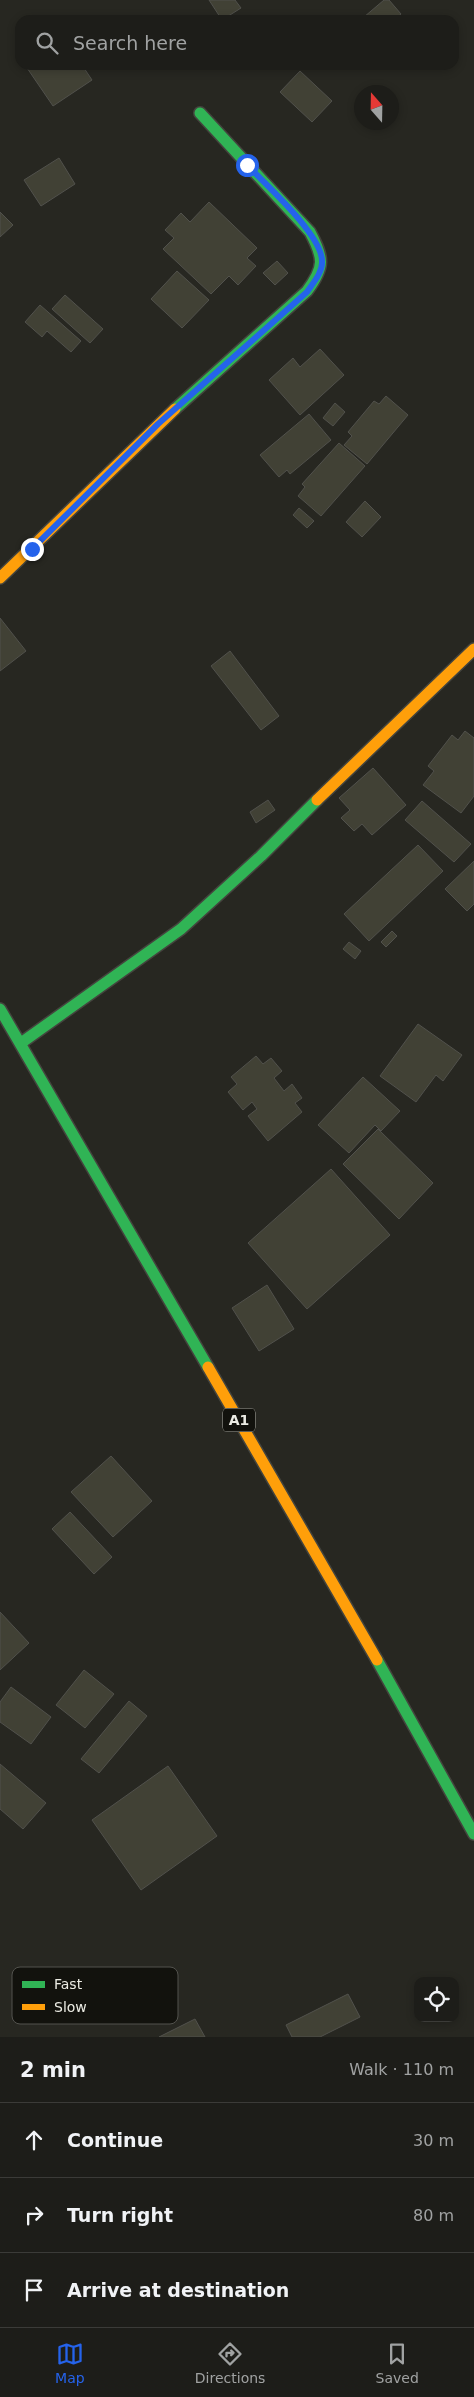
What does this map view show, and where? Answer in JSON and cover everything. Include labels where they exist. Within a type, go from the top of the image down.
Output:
[{"type":"main road","points":[[0,578],[158,424],[307,292],[317,278],[323,263],[321,251],[310,232],[200,113]]},
{"type":"main road","points":[[21,1043],[180,929],[261,856],[359,757],[474,649]]},
{"type":"main road","name":"A1","points":[[0,1008],[372,1652],[474,1834]]},
{"type":"building","points":[[209,0],[235,0],[241,8],[230,15],[219,15]]},
{"type":"building","points":[[384,0],[389,0],[401,14],[400,15],[366,15]]},
{"type":"building","points":[[28,70],[85,70],[92,80],[53,106]]},
{"type":"building","points":[[300,71],[332,101],[312,122],[280,92]]},
{"type":"building","points":[[59,158],[75,184],[41,206],[24,180]]},
{"type":"building","points":[[209,202],[257,248],[247,258],[256,266],[238,285],[229,276],[211,294],[163,249],[174,238],[165,230],[181,213],[190,222]]},
{"type":"building","points":[[0,212],[13,225],[0,237]]},
{"type":"building","points":[[277,261],[288,273],[275,285],[263,273]]},
{"type":"building","points":[[177,271],[209,300],[182,328],[151,299]]},
{"type":"building","points":[[65,295],[103,329],[90,343],[52,309]]},
{"type":"building","points":[[40,305],[81,341],[71,352],[47,331],[42,337],[25,322]]},
{"type":"building","points":[[320,349],[344,375],[300,415],[269,380],[293,358],[300,367]]},
{"type":"building","points":[[386,396],[408,415],[367,464],[344,445],[352,436],[348,432],[374,401],[379,404]]},
{"type":"building","points":[[335,403],[345,412],[333,426],[323,418]]},
{"type":"building","points":[[309,414],[331,440],[290,474],[287,470],[279,477],[260,455]]},
{"type":"building","points":[[339,443],[365,466],[321,516],[298,496],[305,487],[302,484]]},
{"type":"building","points":[[365,501],[381,517],[362,537],[346,522]]},
{"type":"building","points":[[299,508],[314,521],[307,528],[293,515]]},
{"type":"building","points":[[0,618],[26,651],[0,671]]},
{"type":"building","points":[[230,651],[279,716],[261,730],[211,666]]},
{"type":"building","points":[[465,731],[474,738],[474,796],[461,813],[423,785],[434,771],[428,766],[452,735],[458,740]]},
{"type":"building","points":[[373,768],[406,805],[372,835],[362,824],[354,831],[341,818],[350,810],[339,798]]},
{"type":"building","points":[[268,800],[275,810],[256,823],[250,812]]},
{"type":"building","points":[[422,801],[471,844],[454,862],[405,820]]},
{"type":"building","points":[[418,845],[443,871],[369,941],[344,914]]},
{"type":"building","points":[[474,861],[474,904],[467,911],[445,889]]},
{"type":"building","points":[[392,931],[397,936],[386,947],[381,942]]},
{"type":"building","points":[[349,942],[361,951],[355,959],[343,949]]},
{"type":"building","points":[[418,1024],[462,1055],[443,1081],[436,1075],[416,1102],[380,1076]]},
{"type":"building","points":[[256,1056],[263,1064],[271,1058],[282,1071],[274,1078],[284,1091],[292,1084],[302,1098],[295,1103],[302,1112],[268,1141],[248,1116],[257,1109],[252,1102],[243,1110],[228,1092],[237,1084],[231,1077]]},
{"type":"building","points":[[363,1077],[400,1111],[381,1131],[375,1125],[349,1153],[318,1125]]},
{"type":"building","points":[[378,1129],[433,1183],[399,1219],[343,1164]]},
{"type":"building","points":[[331,1169],[390,1235],[307,1309],[248,1243]]},
{"type":"building","points":[[267,1285],[294,1329],[259,1351],[232,1308]]},
{"type":"building","points":[[111,1456],[152,1501],[113,1537],[71,1492]]},
{"type":"building","points":[[70,1512],[112,1557],[94,1574],[52,1529]]},
{"type":"building","points":[[0,1612],[29,1643],[0,1670]]},
{"type":"building","points":[[84,1670],[114,1694],[85,1728],[56,1705]]},
{"type":"building","points":[[11,1687],[51,1717],[31,1744],[0,1722],[0,1702]]},
{"type":"building","points":[[129,1701],[147,1716],[99,1773],[81,1759]]},
{"type":"building","points":[[0,1764],[46,1803],[23,1829],[0,1809]]},
{"type":"building","points":[[168,1766],[217,1836],[141,1890],[92,1820]]},
{"type":"building","points":[[348,1994],[360,2017],[320,2037],[292,2037],[286,2025]]},
{"type":"building","points":[[195,2019],[205,2037],[159,2037]]},
{"type":"traffic: fast","points":[[175,409],[307,291],[320,269],[320,256],[310,232],[200,113]]},
{"type":"traffic: fast","points":[[21,1043],[181,929],[261,856],[317,800]]},
{"type":"traffic: fast","points":[[0,1009],[208,1367]]},
{"type":"traffic: fast","points":[[377,1660],[474,1834]]},
{"type":"traffic: slow","points":[[0,578],[175,409]]},
{"type":"traffic: slow","points":[[317,800],[474,649]]},
{"type":"traffic: slow","points":[[208,1367],[377,1660]]},
{"type":"route","points":[[32,549],[158,424],[307,292],[317,278],[323,263],[321,251],[310,232],[247,165]]}]
